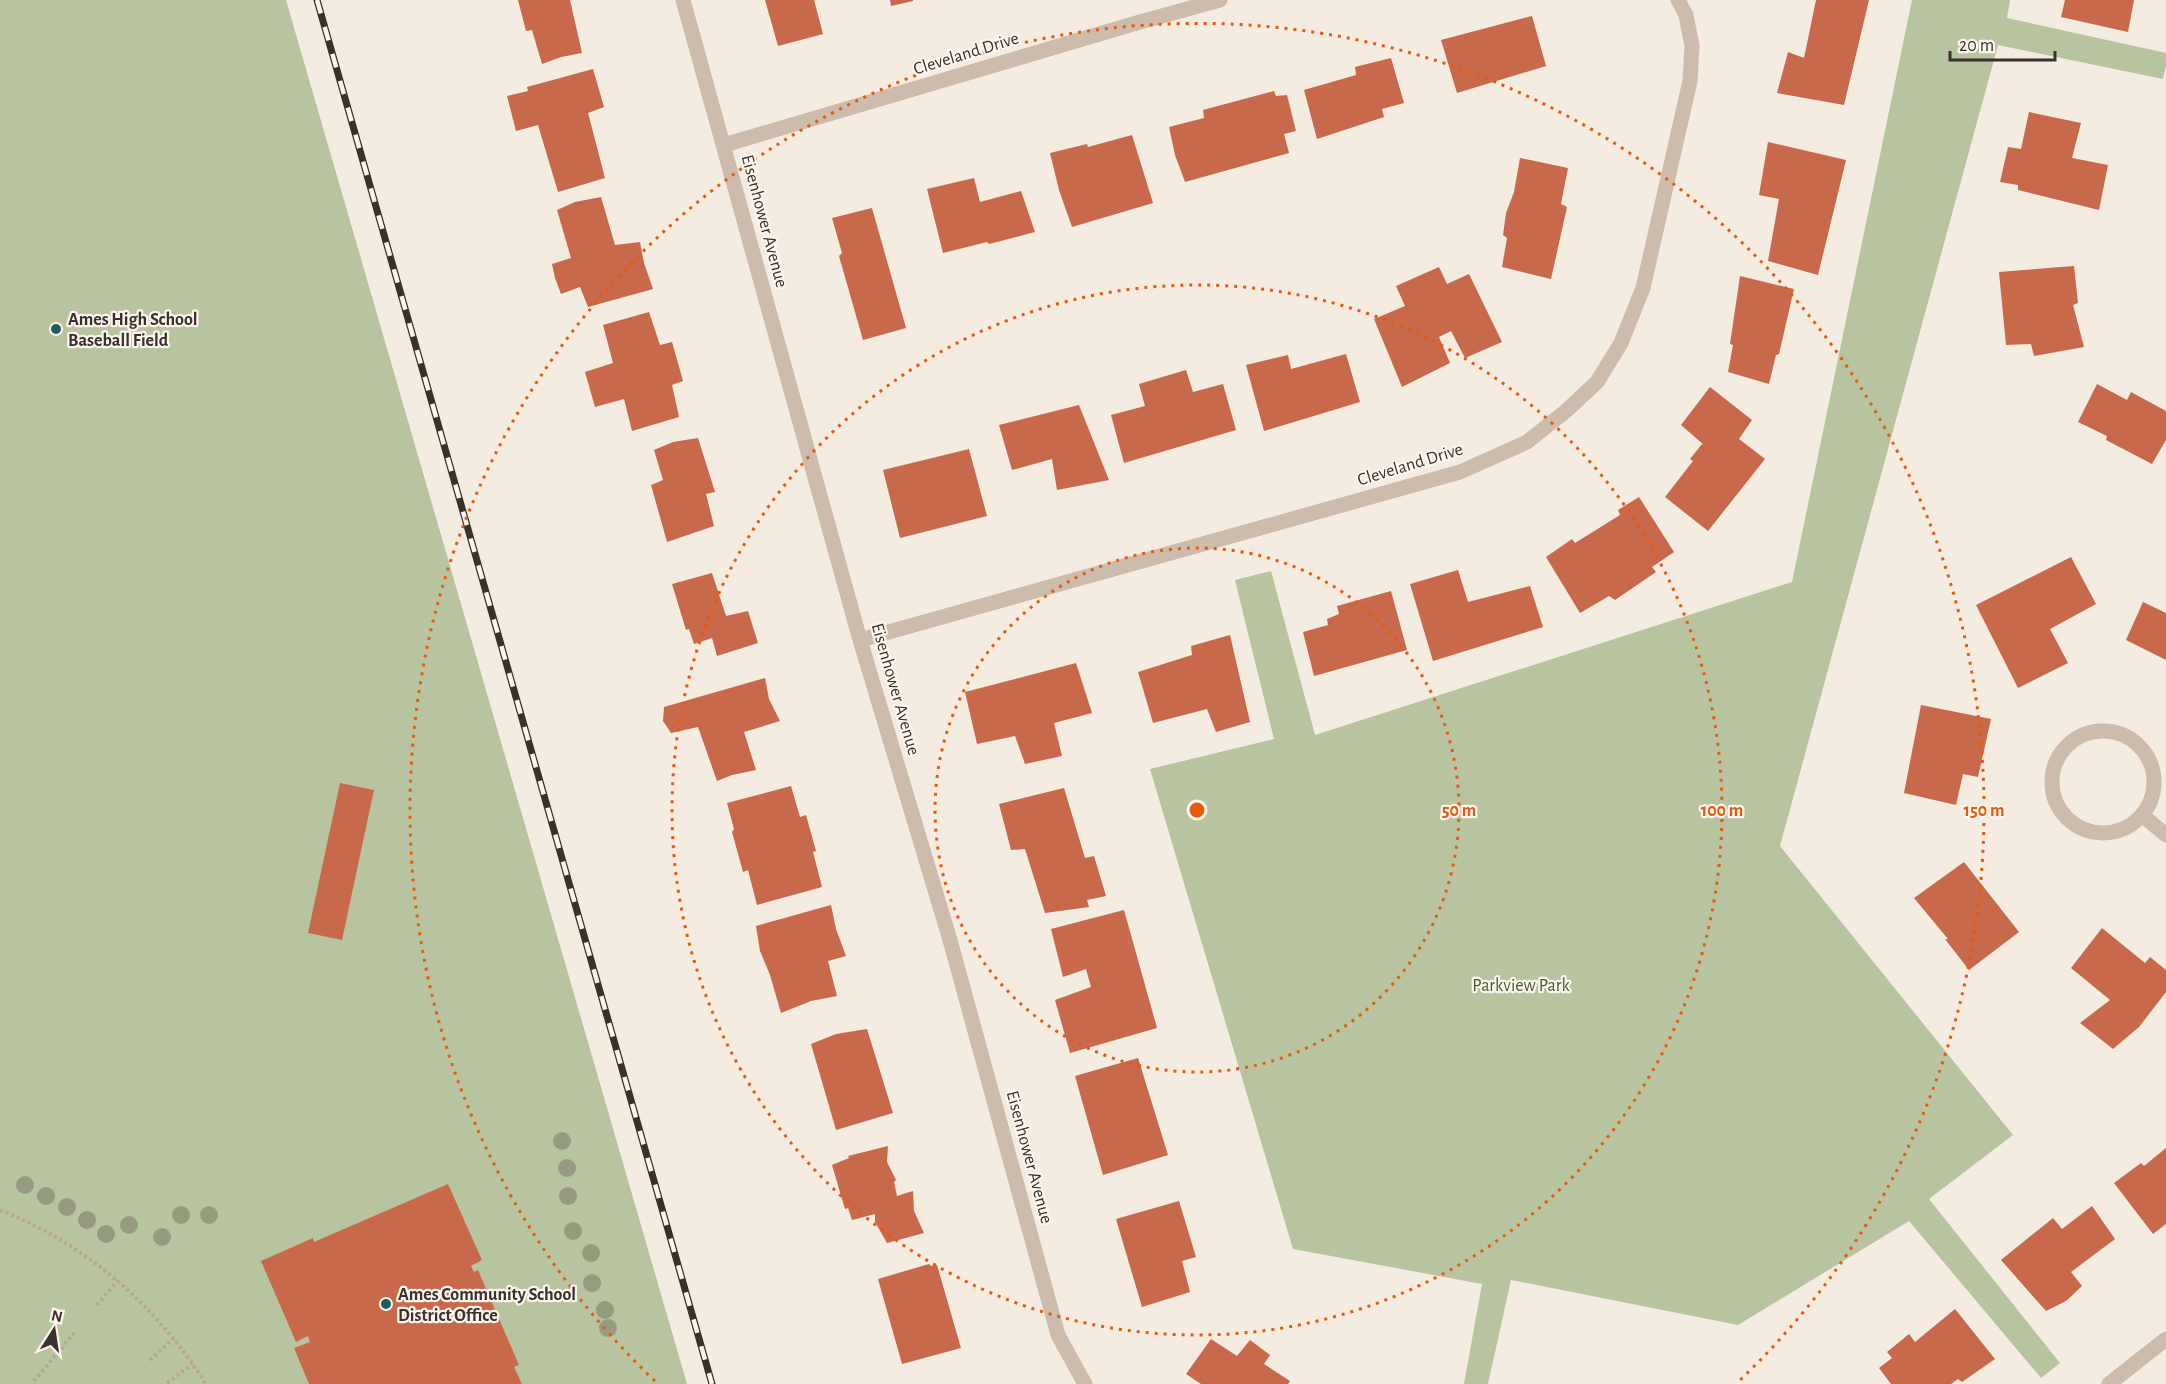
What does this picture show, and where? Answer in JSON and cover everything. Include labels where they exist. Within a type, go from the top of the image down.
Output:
[{"type":"street","name":"Eisenhower Avenue","points":[[683,0],[860,640],[950,940],[1058,1335],[1085,1384]]},
{"type":"street","name":"Cleveland Drive","points":[[724,145],[1220,0]]},
{"type":"street","name":"Cleveland Drive","points":[[860,640],[1460,472],[1527,442],[1566,411],[1597,382],[1621,343],[1643,288],[1690,81],[1692,46],[1686,15],[1678,0]]},
{"type":"street","points":[[2103,730],[2132,738],[2151,760],[2156,789],[2143,816],[2118,832],[2089,833],[2064,817],[2051,790],[2055,760],[2075,738],[2084,735],[2103,730]]},
{"type":"street","points":[[2143,816],[2166,835]]},
{"type":"street","points":[[2109,1384],[2166,1339]]},
{"type":"path","points":[[0,1210],[62,1240],[118,1280],[174,1338],[206,1384]]},
{"type":"path","points":[[97,1305],[118,1280]]},
{"type":"path","points":[[34,1381],[74,1333]]},
{"type":"path","points":[[150,1360],[174,1338]]},
{"type":"path","points":[[167,1383],[193,1364]]},
{"type":"green space","points":[[0,0],[286,0],[687,1384],[0,1384]]},
{"type":"green space","name":"Parkview Park","points":[[1912,0],[2010,0],[2007,18],[2166,53],[2163,79],[1998,45],[1780,846],[2013,1135],[1929,1199],[2060,1363],[2041,1378],[1909,1221],[1738,1325],[1511,1280],[1488,1384],[1464,1384],[1482,1284],[1293,1249],[1150,769],[1274,739],[1235,580],[1271,571],[1315,735],[1792,582]]},
{"type":"building","points":[[518,0],[570,0],[582,53],[542,64],[532,30],[526,31]]},
{"type":"building","points":[[765,0],[814,0],[823,34],[778,46]]},
{"type":"building","points":[[890,0],[913,0],[913,1],[891,6]]},
{"type":"building","points":[[1816,0],[1869,0],[1844,105],[1777,93],[1788,52],[1804,58]]},
{"type":"building","points":[[2065,0],[2134,0],[2128,32],[2061,17]]},
{"type":"building","points":[[1532,16],[1546,66],[1457,93],[1441,40]]},
{"type":"building","points":[[1391,58],[1404,103],[1382,109],[1384,117],[1317,139],[1304,90],[1356,75],[1355,67]]},
{"type":"building","points":[[593,69],[604,107],[588,113],[605,178],[558,192],[538,125],[516,131],[507,96],[528,91],[527,87]]},
{"type":"building","points":[[1274,91],[1276,96],[1287,95],[1296,131],[1284,134],[1289,153],[1185,182],[1175,155],[1169,127],[1204,118],[1203,110]]},
{"type":"building","points":[[2029,112],[2081,123],[2072,158],[2108,165],[2099,210],[2018,190],[2018,185],[2000,182],[2008,147],[2021,149]]},
{"type":"building","points":[[1132,135],[1153,203],[1072,227],[1059,190],[1050,153],[1087,144],[1088,147]]},
{"type":"building","points":[[1768,142],[1846,160],[1818,275],[1768,261],[1779,199],[1759,195]]},
{"type":"building","points":[[1520,158],[1568,168],[1561,204],[1567,207],[1551,279],[1502,267],[1507,238],[1503,235],[1506,213],[1514,192]]},
{"type":"building","points":[[974,178],[980,202],[1021,191],[1035,232],[943,253],[927,189]]},
{"type":"building","points":[[601,197],[615,245],[640,242],[653,289],[588,307],[580,287],[561,294],[555,278],[552,264],[571,258],[557,210],[575,202]]},
{"type":"building","points":[[872,208],[906,328],[863,340],[839,256],[842,253],[832,218]]},
{"type":"building","points":[[2074,266],[2078,303],[2073,305],[2084,347],[2034,356],[2031,344],[2006,345],[1999,272]]},
{"type":"building","points":[[1439,267],[1447,284],[1469,274],[1502,342],[1465,358],[1451,331],[1439,337],[1450,363],[1402,387],[1374,319],[1405,306],[1396,286]]},
{"type":"building","points":[[1740,276],[1794,289],[1779,354],[1776,355],[1769,384],[1728,372]]},
{"type":"building","points":[[649,312],[660,345],[672,342],[683,381],[672,385],[679,417],[632,431],[624,399],[595,407],[585,372],[613,363],[603,325]]},
{"type":"building","points":[[1346,354],[1360,402],[1264,431],[1246,365],[1288,355],[1291,369]]},
{"type":"building","points":[[1186,370],[1193,392],[1223,384],[1236,430],[1124,463],[1111,415],[1145,406],[1139,384]]},
{"type":"building","points":[[2097,384],[2127,400],[2131,392],[2166,411],[2166,440],[2152,464],[2106,440],[2107,436],[2078,422]]},
{"type":"building","points":[[1710,387],[1752,420],[1739,439],[1765,459],[1708,531],[1665,497],[1693,461],[1690,459],[1702,444],[1704,445],[1681,425]]},
{"type":"building","points":[[1079,405],[1109,480],[1057,490],[1052,459],[1012,470],[999,425]]},
{"type":"building","points":[[698,438],[715,492],[706,494],[714,526],[667,542],[651,485],[663,480],[654,450],[673,442]]},
{"type":"building","points":[[969,449],[987,516],[900,538],[883,470]]},
{"type":"building","points":[[1639,497],[1674,552],[1652,567],[1656,572],[1615,600],[1609,596],[1580,613],[1546,557],[1572,539],[1575,543],[1620,515],[1618,510]]},
{"type":"building","points":[[2071,557],[2096,604],[2050,629],[2068,663],[2018,688],[1976,605]]},
{"type":"building","points":[[1458,570],[1468,602],[1530,586],[1543,627],[1433,661],[1410,584]]},
{"type":"building","points":[[712,573],[726,616],[748,611],[758,643],[717,656],[712,638],[694,644],[689,629],[686,630],[672,584]]},
{"type":"building","points":[[1391,591],[1407,650],[1314,676],[1303,632],[1328,625],[1327,619],[1339,614],[1337,606]]},
{"type":"building","points":[[2143,602],[2166,613],[2166,660],[2126,640]]},
{"type":"building","points":[[1230,635],[1250,722],[1216,732],[1207,709],[1153,723],[1138,672],[1192,655],[1191,646]]},
{"type":"building","points":[[1076,663],[1092,713],[1054,723],[1062,756],[1025,764],[1015,736],[977,744],[965,692]]},
{"type":"building","points":[[765,678],[769,699],[780,721],[744,732],[756,770],[717,781],[698,727],[671,733],[663,721],[664,707]]},
{"type":"building","points":[[1921,705],[1991,719],[1978,777],[1963,774],[1956,805],[1904,793]]},
{"type":"building","points":[[340,783],[374,790],[342,940],[308,933]]},
{"type":"building","points":[[791,786],[800,817],[806,815],[816,851],[813,852],[822,887],[757,905],[748,870],[743,872],[727,803]]},
{"type":"building","points":[[1064,788],[1085,858],[1094,856],[1106,896],[1087,900],[1089,907],[1045,913],[1025,849],[1011,850],[999,804]]},
{"type":"building","points":[[1964,862],[2019,932],[1969,970],[1945,939],[1948,939],[1914,898]]},
{"type":"building","points":[[831,905],[836,929],[846,956],[828,961],[837,996],[811,1001],[781,1013],[760,951],[756,926]]},
{"type":"building","points":[[1124,910],[1157,1028],[1070,1053],[1055,1000],[1091,987],[1086,969],[1063,977],[1051,929]]},
{"type":"building","points":[[2102,928],[2145,963],[2150,957],[2166,970],[2166,992],[2139,1027],[2113,1049],[2080,1023],[2110,1000],[2071,968]]},
{"type":"building","points":[[867,1029],[893,1113],[836,1130],[811,1044],[836,1034]]},
{"type":"building","points":[[1138,1058],[1168,1155],[1103,1175],[1075,1076]]},
{"type":"building","points":[[888,1146],[887,1162],[896,1180],[894,1182],[897,1196],[913,1191],[914,1211],[924,1233],[887,1243],[875,1222],[875,1214],[852,1220],[848,1208],[845,1209],[832,1165],[849,1158],[848,1156]]},
{"type":"building","points":[[2166,1148],[2166,1224],[2153,1234],[2114,1183],[2141,1163],[2144,1166]]},
{"type":"building","name":"Ames Community School District Office","points":[[448,1184],[482,1260],[471,1266],[474,1272],[478,1270],[519,1365],[514,1367],[522,1384],[309,1384],[294,1348],[310,1342],[308,1336],[296,1342],[261,1261],[313,1238],[314,1242]]},
{"type":"building","points":[[1179,1201],[1196,1257],[1182,1261],[1190,1292],[1142,1307],[1116,1219]]},
{"type":"building","points":[[2092,1206],[2115,1239],[2071,1272],[2082,1286],[2066,1301],[2046,1311],[2001,1260],[2053,1218],[2062,1229]]},
{"type":"building","points":[[929,1264],[937,1265],[961,1348],[902,1364],[878,1279]]},
{"type":"building","points":[[1955,1309],[1995,1359],[1962,1382],[1958,1379],[1951,1384],[1891,1384],[1879,1368],[1892,1358],[1887,1352],[1909,1334],[1915,1342]]},
{"type":"building","points":[[1211,1339],[1237,1356],[1250,1340],[1270,1355],[1264,1364],[1290,1381],[1288,1384],[1201,1384],[1186,1374]]},
{"type":"railway","points":[[317,0],[712,1384]]},
{"type":"place","name":"Ames High School Baseball Field","points":[[56,329]]},
{"type":"place","name":"Ames Community School District Office","points":[[386,1304]]}]
